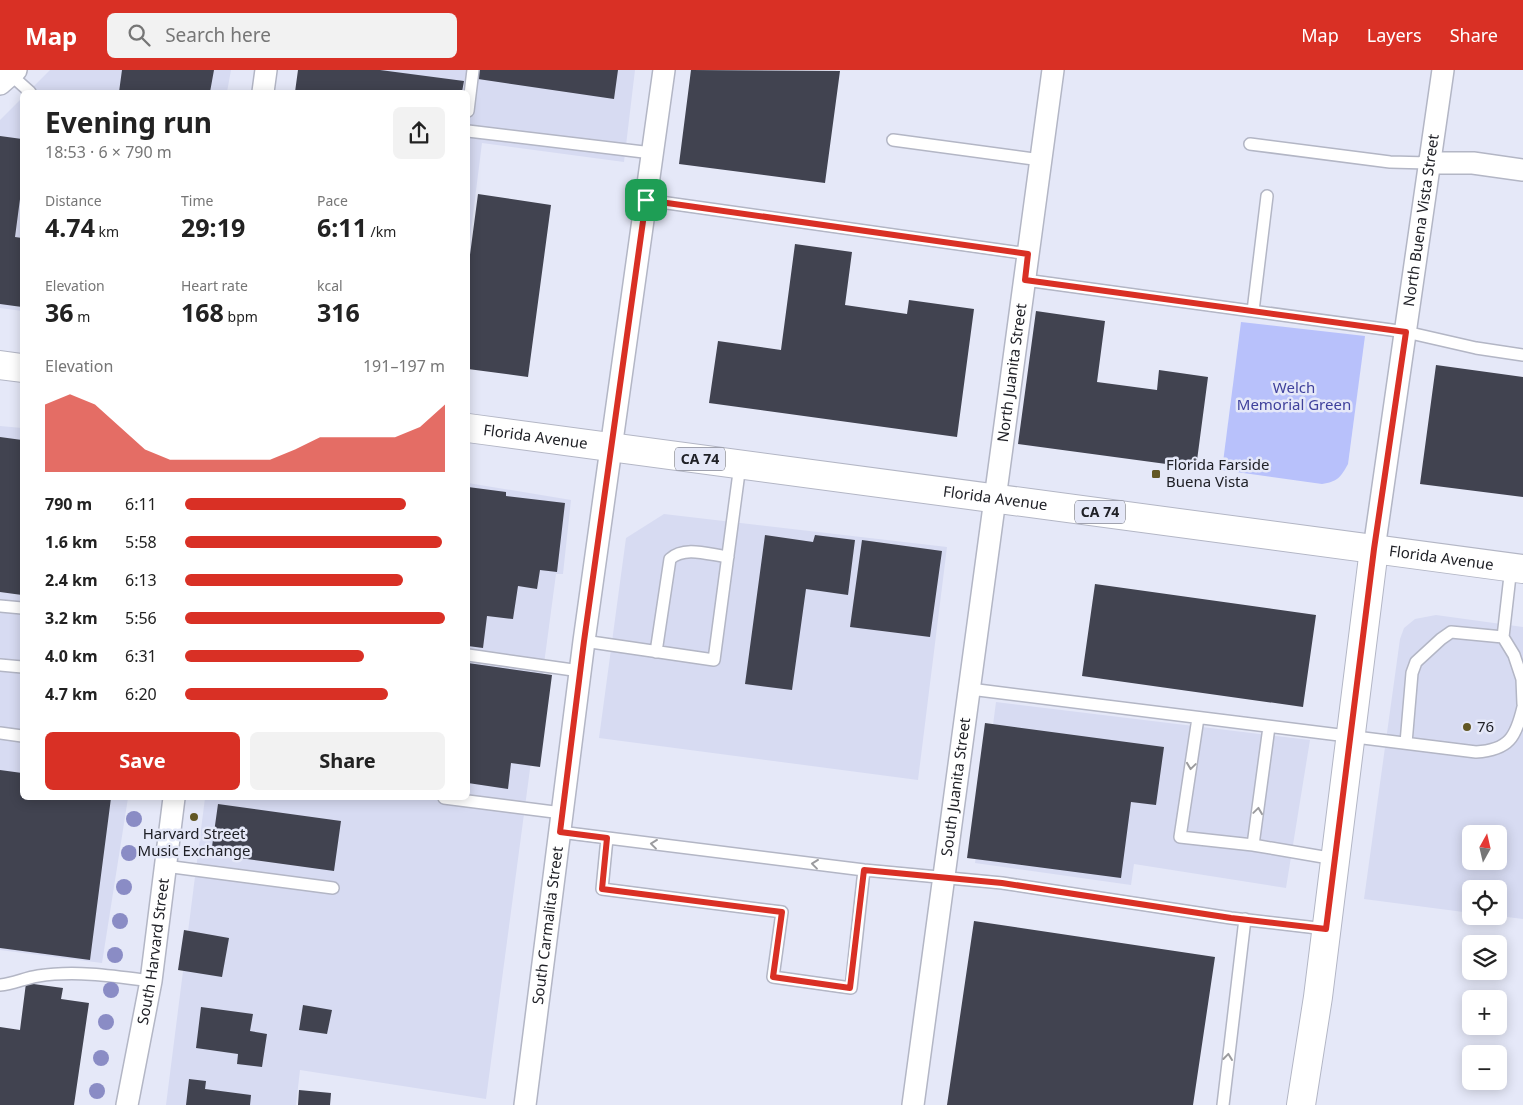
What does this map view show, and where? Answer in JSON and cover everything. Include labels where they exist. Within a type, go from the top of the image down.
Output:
[{"type":"main road","points":[[0,366],[20,368]]},
{"type":"main road","name":"Florida Avenue","points":[[470,428],[1517,568]]},
{"type":"main road","points":[[1301,1105],[1352,738],[1374,549]]},
{"type":"street","points":[[263,90],[266,70]]},
{"type":"street","name":"South Carmalita Street","points":[[525,1105],[584,641],[613,447],[664,70]]},
{"type":"street","name":"North Juanita Street","points":[[995,498],[1053,70]]},
{"type":"street","name":"North Buena Vista Street","points":[[1374,549],[1406,332],[1428,163],[1443,70]]},
{"type":"street","points":[[1428,163],[1473,163],[1523,170]]},
{"type":"street","name":"South Juanita Street","points":[[913,1105],[995,498]]},
{"type":"street","name":"South Harvard Street","points":[[127,1105],[151,981],[174,800]]},
{"type":"lane","points":[[470,95],[473,70]]},
{"type":"lane","points":[[9,76],[27,90]]},
{"type":"lane","points":[[470,131],[652,153]]},
{"type":"lane","points":[[894,140],[1041,160]]},
{"type":"lane","points":[[1250,144],[1390,162],[1428,163]]},
{"type":"lane","points":[[1253,311],[1267,196]]},
{"type":"lane","points":[[646,200],[1028,254]]},
{"type":"lane","points":[[1025,280],[1406,332],[1476,348],[1523,355]]},
{"type":"lane","points":[[584,641],[714,660],[740,464]]},
{"type":"lane","points":[[656,652],[670,559],[677,553],[685,551],[728,557]]},
{"type":"lane","points":[[970,689],[1352,738],[1476,752],[1492,751],[1506,745],[1518,730],[1523,706],[1522,679],[1514,655],[1503,637],[1517,568]]},
{"type":"lane","points":[[0,606],[20,608]]},
{"type":"lane","points":[[1406,743],[1412,672],[1416,662],[1441,639],[1452,632],[1503,637]]},
{"type":"lane","points":[[470,655],[580,671]]},
{"type":"lane","points":[[0,665],[20,667]]},
{"type":"lane","points":[[1198,718],[1180,837],[1254,845],[1336,858]]},
{"type":"lane","points":[[1254,845],[1269,727]]},
{"type":"lane","points":[[0,733],[20,736]]},
{"type":"lane","points":[[454,800],[561,822],[607,838],[864,870],[944,876],[1326,929]]},
{"type":"lane","points":[[607,838],[602,889],[782,912],[773,977],[850,988],[864,870]]},
{"type":"lane","points":[[165,866],[333,888]]},
{"type":"lane","points":[[1223,1105],[1244,919]]},
{"type":"lane","points":[[0,985],[37,976],[62,974],[108,975],[151,981]]},
{"type":"shaded area","points":[[50,70],[231,70],[227,90],[30,90]]},
{"type":"shaded area","points":[[300,70],[635,70],[624,162],[482,143],[470,238],[470,90],[297,90]]},
{"type":"shaded area","points":[[20,100],[20,311],[0,308],[0,120]]},
{"type":"shaded area","points":[[0,426],[20,428],[20,800],[128,800],[102,963],[0,950]]},
{"type":"shaded area","points":[[470,483],[571,500],[563,574],[556,574],[486,1099],[300,1070],[296,1105],[166,1105],[205,800],[470,800]]},
{"type":"shaded area","points":[[664,514],[947,547],[918,780],[599,738],[626,538]]},
{"type":"shaded area","points":[[1436,615],[1523,627],[1523,919],[1507,917],[1507,880],[1462,880],[1462,912],[1364,899],[1400,639],[1404,628],[1415,619]]},
{"type":"shaded area","points":[[996,702],[1310,740],[1286,888],[1134,864],[1131,885],[975,863]]},
{"type":"green space","name":"Welch Memorial Green","points":[[1241,322],[1365,336],[1348,464],[1341,476],[1335,480],[1322,484],[1222,470]]},
{"type":"building","points":[[122,70],[214,70],[210,90],[119,90]]},
{"type":"building","points":[[298,70],[380,70],[464,81],[462,90],[295,90]]},
{"type":"building","points":[[479,70],[618,70],[614,99],[478,79]]},
{"type":"building","points":[[691,70],[840,71],[825,183],[679,164]]},
{"type":"building","points":[[0,136],[20,139],[20,199],[15,237],[20,238],[20,307],[0,304]]},
{"type":"building","points":[[478,194],[551,205],[528,377],[470,369],[470,255]]},
{"type":"building","points":[[795,244],[852,252],[845,305],[907,314],[909,300],[974,309],[957,437],[709,403],[718,341],[781,350]]},
{"type":"building","points":[[1036,311],[1105,321],[1097,382],[1157,390],[1159,370],[1208,377],[1196,468],[1018,444]]},
{"type":"building","points":[[1436,365],[1523,377],[1523,497],[1420,484]]},
{"type":"building","points":[[0,437],[20,440],[20,595],[0,592]]},
{"type":"building","points":[[470,487],[506,492],[506,496],[565,503],[557,572],[540,570],[537,589],[518,586],[513,619],[487,616],[483,648],[470,646]]},
{"type":"building","points":[[765,535],[813,542],[815,535],[855,540],[848,595],[806,589],[792,690],[745,684]]},
{"type":"building","points":[[862,540],[942,551],[930,637],[850,627]]},
{"type":"building","points":[[1095,584],[1316,615],[1303,707],[1082,676]]},
{"type":"building","points":[[470,663],[552,675],[540,767],[511,763],[508,789],[470,783]]},
{"type":"building","points":[[985,723],[1164,747],[1156,805],[1131,802],[1121,878],[967,858]]},
{"type":"building","points":[[0,770],[20,773],[20,800],[111,800],[90,960],[0,948]]},
{"type":"building","points":[[218,804],[341,821],[334,871],[211,854]]},
{"type":"building","points":[[974,921],[1215,957],[1193,1105],[947,1105]]},
{"type":"building","points":[[184,930],[229,938],[222,977],[178,970]]},
{"type":"building","points":[[26,983],[63,988],[61,999],[89,1003],[74,1105],[0,1105],[0,1027],[20,1030]]},
{"type":"building","points":[[303,1005],[332,1010],[327,1034],[299,1030]]},
{"type":"building","points":[[201,1007],[253,1014],[250,1031],[267,1034],[262,1067],[237,1064],[238,1054],[196,1048]]},
{"type":"building","points":[[189,1079],[206,1081],[205,1089],[251,1095],[250,1105],[186,1105]]},
{"type":"building","points":[[299,1090],[331,1093],[330,1105],[298,1105]]},
{"type":"place","name":"Florida Farside Buena Vista","points":[[1156,474]]},
{"type":"place","name":"76","points":[[1467,727]]},
{"type":"place","name":"Harvard Street Music Exchange","points":[[194,817]]},
{"type":"route","points":[[646,200],[1028,254],[1025,280],[1406,332],[1374,549],[1352,738],[1326,929],[1231,918],[1002,883],[944,876],[864,870],[850,988],[773,977],[782,912],[602,889],[607,838],[560,832],[584,641],[613,447],[646,200]]}]
